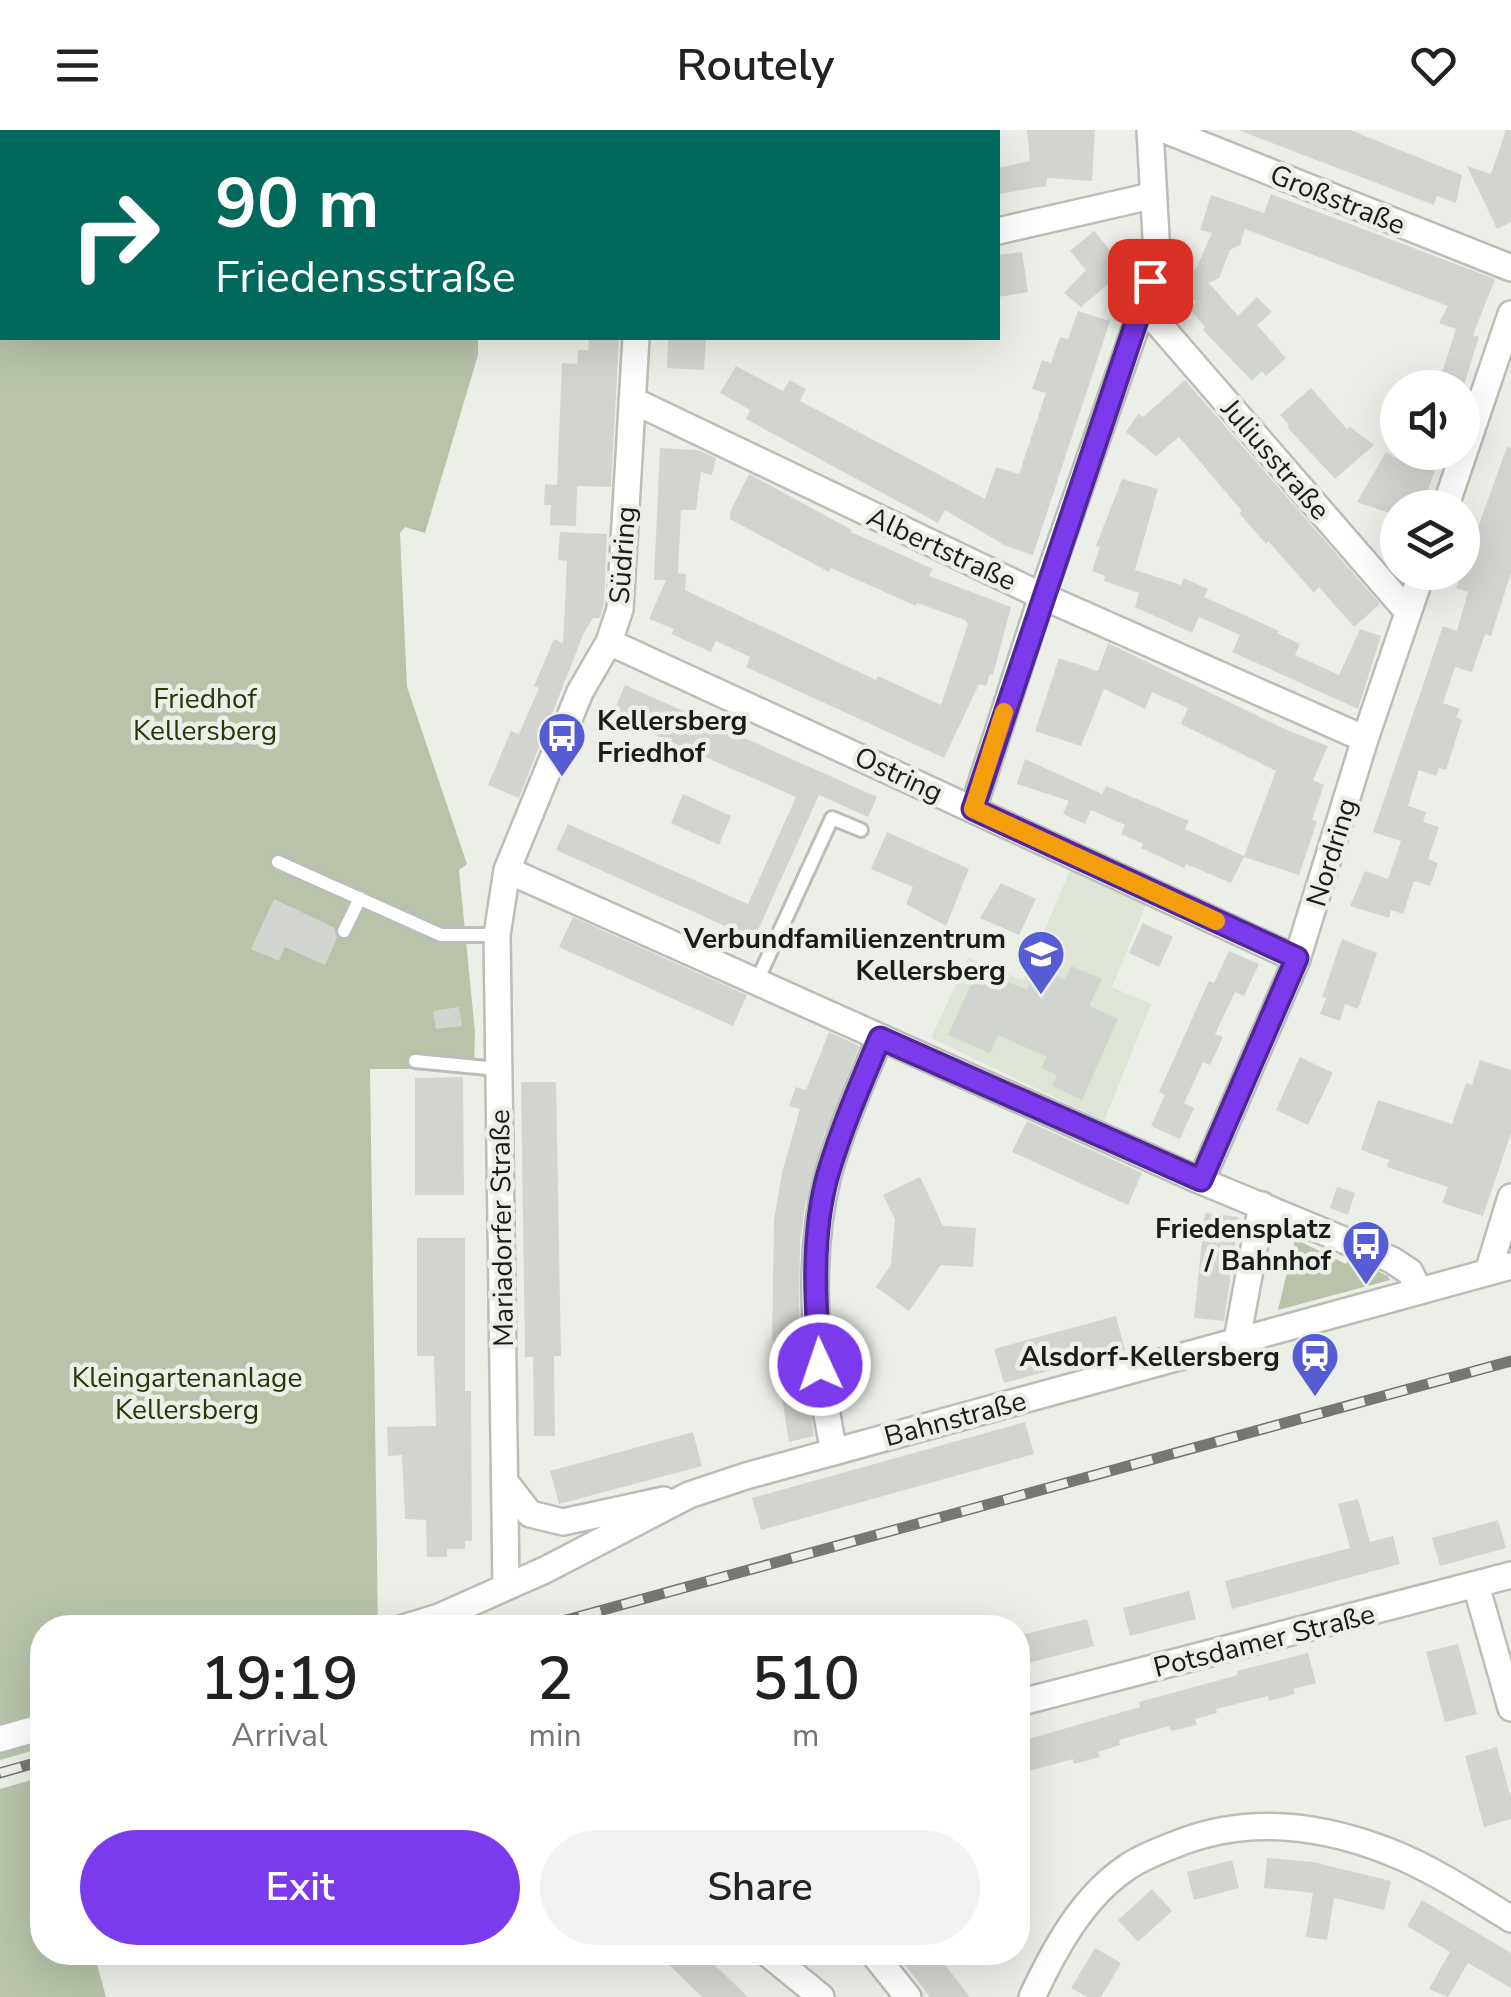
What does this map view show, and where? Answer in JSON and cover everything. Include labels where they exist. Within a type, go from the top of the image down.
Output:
[{"type":"street","points":[[973,809],[1157,255],[1150,130]]},
{"type":"street","name":"Großstraße","points":[[1165,130],[1511,268]]},
{"type":"street","points":[[1000,231],[1151,196]]},
{"type":"street","name":"Juliusstraße","points":[[1143,306],[1408,612]]},
{"type":"street","points":[[1451,490],[1511,314]]},
{"type":"street","name":"Südring","points":[[507,870],[580,692],[609,642],[620,609],[636,340]]},
{"type":"street","name":"Albertstraße","points":[[632,400],[1042,596],[1365,739]]},
{"type":"street","name":"Nordring","points":[[1201,1180],[1297,958],[1416,590]]},
{"type":"street","name":"Ostring","points":[[609,642],[1297,958]]},
{"type":"street","points":[[507,870],[1201,1180],[1392,1260],[1410,1272],[1419,1291]]},
{"type":"street","name":"Mariadorfer Straße","points":[[506,1587],[496,935],[507,870]]},
{"type":"street","points":[[834,1452],[823,1395],[817,1250],[827,1178],[880,1038]]},
{"type":"street","points":[[1500,1269],[1511,1197]]},
{"type":"street","points":[[1237,1340],[1262,1205]]},
{"type":"street","name":"Bahnstraße","points":[[506,1482],[530,1514],[563,1522],[689,1496],[834,1452],[1500,1269]]},
{"type":"street","name":"Bahnstraße","points":[[441,1615],[689,1496]]},
{"type":"street","name":"Potsdamer Straße","points":[[1030,1701],[1511,1576]]},
{"type":"street","points":[[1476,1585],[1511,1708]]},
{"type":"street","points":[[0,1738],[30,1730]]},
{"type":"street","points":[[1032,1997],[1074,1922],[1100,1890],[1126,1868],[1204,1832],[1293,1825],[1392,1852],[1511,1918]]},
{"type":"street","points":[[782,1965],[821,1997]]},
{"type":"street","points":[[882,1965],[908,1997]]},
{"type":"lane","points":[[756,982],[832,818],[862,830]]},
{"type":"lane","points":[[278,862],[441,936],[496,935]]},
{"type":"lane","points":[[344,931],[360,898]]},
{"type":"lane","points":[[415,1061],[498,1069]]},
{"type":"shaded area","name":"Verbundfamilienzentrum Kellersberg","points":[[1071,868],[1147,903],[1112,987],[1151,1004],[1104,1121],[931,1038],[968,958],[1023,980]]},
{"type":"green space","points":[[0,340],[478,340],[478,355],[425,533],[405,527],[400,533],[407,687],[467,864],[459,870],[475,1032],[474,1069],[370,1069],[378,1615],[30,1615],[30,1751],[0,1760]]},
{"type":"green space","points":[[1295,1239],[1346,1264],[1349,1258],[1390,1280],[1278,1310]]},
{"type":"green space","points":[[30,1780],[30,1965],[97,1965],[106,1997],[0,1997],[0,1789]]},
{"type":"building","points":[[1027,130],[1095,130],[1092,181],[1047,178],[1046,186],[1000,194],[1000,168],[1030,161]]},
{"type":"building","points":[[1238,130],[1350,130],[1462,175],[1456,203],[1437,196],[1434,205]]},
{"type":"building","points":[[1506,130],[1511,130],[1511,222],[1497,229],[1467,166],[1491,174]]},
{"type":"building","points":[[1271,194],[1495,279],[1473,335],[1479,337],[1469,370],[1443,370],[1456,329],[1439,323],[1448,306],[1245,229],[1240,245],[1230,250],[1219,278],[1209,283],[1238,316],[1257,297],[1272,312],[1257,325],[1286,358],[1266,376],[1262,371],[1252,381],[1203,330],[1205,327],[1189,308],[1196,302],[1188,293],[1167,304],[1163,297],[1196,269],[1212,233],[1200,230],[1211,195],[1264,213]]},
{"type":"building","points":[[1094,231],[1126,269],[1081,307],[1064,293],[1086,270],[1070,251]]},
{"type":"building","points":[[1022,252],[1028,292],[1000,297],[1000,255]]},
{"type":"building","points":[[1078,311],[1110,321],[1033,555],[1006,546],[945,510],[938,523],[746,419],[750,410],[720,393],[736,366],[783,391],[790,380],[806,389],[800,401],[985,499],[996,467],[1019,474],[1046,393],[1032,389],[1042,360],[1051,363],[1060,337],[1068,339]]},
{"type":"building","points":[[589,340],[619,340],[611,487],[577,486],[576,526],[550,525],[551,505],[544,505],[545,484],[557,485],[562,363],[577,364],[578,350],[588,350]]},
{"type":"building","points":[[668,340],[706,340],[704,370],[667,368]]},
{"type":"building","points":[[1185,380],[1380,604],[1354,627],[1319,587],[1314,593],[1268,541],[1266,544],[1179,437],[1156,456],[1126,432],[1138,414],[1143,417]]},
{"type":"building","points":[[1311,388],[1347,429],[1350,427],[1374,445],[1335,479],[1280,415]]},
{"type":"building","points":[[1507,447],[1511,448],[1511,573],[1491,636],[1485,634],[1472,672],[1455,667],[1443,703],[1460,709],[1456,717],[1462,720],[1446,770],[1439,768],[1436,776],[1419,770],[1408,806],[1426,812],[1423,822],[1439,827],[1428,859],[1438,863],[1430,886],[1414,881],[1403,914],[1391,910],[1389,918],[1350,906],[1365,871],[1388,879],[1401,841],[1373,832],[1443,626],[1457,631],[1468,592],[1462,590],[1480,590],[1480,522]]},
{"type":"building","points":[[660,448],[698,450],[716,458],[712,475],[701,472],[696,510],[681,510],[678,573],[686,574],[685,590],[876,680],[878,676],[941,705],[968,624],[917,603],[916,606],[831,568],[829,572],[730,519],[749,474],[851,532],[933,569],[929,576],[1011,607],[993,675],[990,674],[986,686],[979,684],[944,758],[746,667],[750,657],[716,641],[711,652],[649,619],[666,580],[654,580]]},
{"type":"building","points":[[1380,462],[1380,470],[1435,470],[1428,490],[1380,490],[1380,510],[1357,502]]},
{"type":"building","points":[[1122,479],[1158,489],[1135,570],[1181,585],[1184,578],[1208,589],[1204,597],[1279,631],[1300,644],[1295,655],[1339,675],[1360,629],[1381,636],[1358,709],[1232,652],[1240,635],[1199,617],[1192,633],[1135,607],[1139,593],[1104,581],[1105,576],[1092,571],[1100,547],[1096,546]]},
{"type":"building","points":[[560,532],[607,534],[604,604],[600,618],[593,618],[583,635],[519,798],[488,785],[511,731],[519,734],[554,639],[563,643],[567,561],[558,560]]},
{"type":"building","points":[[1108,643],[1328,746],[1313,780],[1324,785],[1312,820],[1317,822],[1299,875],[1244,857],[1231,883],[1186,864],[1184,868],[1121,834],[1125,825],[1091,810],[1085,824],[1063,814],[1069,801],[1017,784],[1025,759],[1102,794],[1106,786],[1189,821],[1185,829],[1244,856],[1276,771],[1181,724],[1188,708],[1152,692],[1145,709],[1104,689],[1081,746],[1035,731],[1059,658],[1098,671]]},
{"type":"building","points":[[625,685],[877,797],[868,817],[819,795],[754,939],[556,850],[568,824],[748,904],[796,797],[612,716]]},
{"type":"building","points":[[683,794],[731,816],[719,845],[671,823]]},
{"type":"building","points":[[887,832],[969,869],[946,926],[906,904],[913,887],[871,869]]},
{"type":"building","points":[[1001,883],[1036,899],[1019,935],[980,918]]},
{"type":"building","points":[[274,899],[335,928],[337,938],[325,965],[285,947],[279,961],[251,949]]},
{"type":"building","points":[[573,917],[747,995],[733,1026],[559,947]]},
{"type":"building","points":[[1143,923],[1173,937],[1159,967],[1129,953]]},
{"type":"building","points":[[1342,939],[1377,953],[1358,1009],[1345,1004],[1340,1021],[1320,1014]]},
{"type":"building","points":[[1229,951],[1259,964],[1244,996],[1235,992],[1215,1034],[1223,1037],[1210,1065],[1203,1062],[1184,1103],[1194,1108],[1180,1139],[1151,1126],[1165,1095],[1159,1092],[1209,981],[1214,983]]},
{"type":"building","points":[[1071,966],[1102,979],[1089,1006],[1118,1019],[1082,1100],[1052,1086],[1057,1075],[1041,1068],[1047,1057],[998,1035],[990,1053],[948,1035],[978,969],[1027,990],[1037,967],[1065,980]]},
{"type":"building","points":[[459,1007],[462,1026],[436,1029],[433,1011]]},
{"type":"building","points":[[829,1032],[859,1046],[824,1135],[805,1206],[799,1315],[814,1436],[789,1442],[772,1337],[774,1220],[800,1109],[789,1106],[796,1087],[806,1090]]},
{"type":"building","points":[[1300,1057],[1333,1073],[1308,1125],[1276,1110]]},
{"type":"building","points":[[1480,1060],[1511,1070],[1511,1133],[1483,1216],[1442,1203],[1448,1187],[1387,1167],[1389,1160],[1361,1150],[1378,1100],[1452,1124],[1466,1083],[1472,1085]]},
{"type":"building","points":[[463,1077],[464,1195],[415,1195],[415,1078]]},
{"type":"building","points":[[521,1082],[556,1082],[561,1356],[554,1356],[555,1436],[534,1436],[533,1357],[525,1357]]},
{"type":"building","points":[[1027,1121],[1142,1173],[1128,1205],[1012,1152]]},
{"type":"building","points":[[920,1177],[943,1226],[976,1228],[973,1267],[941,1265],[909,1311],[876,1287],[891,1265],[895,1219],[883,1195]]},
{"type":"building","points":[[1337,1187],[1355,1193],[1348,1215],[1330,1208]]},
{"type":"building","points":[[1205,1213],[1239,1217],[1224,1321],[1194,1318]]},
{"type":"building","points":[[417,1238],[465,1238],[465,1391],[471,1391],[472,1541],[465,1541],[465,1549],[447,1549],[447,1557],[427,1557],[426,1520],[405,1519],[402,1455],[388,1456],[387,1427],[436,1426],[434,1356],[417,1356]]},
{"type":"building","points":[[1116,1316],[1125,1350],[1004,1383],[994,1349]]},
{"type":"building","points":[[1025,1422],[1034,1454],[761,1530],[752,1498]]},
{"type":"building","points":[[693,1432],[702,1466],[559,1504],[550,1471]]},
{"type":"building","points":[[1358,1499],[1370,1542],[1393,1536],[1400,1564],[1232,1609],[1225,1581],[1350,1548],[1338,1504]]},
{"type":"building","points":[[1498,1520],[1506,1548],[1440,1566],[1432,1538]]},
{"type":"building","points":[[1189,1591],[1196,1619],[1130,1636],[1123,1608]]},
{"type":"building","points":[[1087,1619],[1094,1646],[1030,1662],[1030,1633]]},
{"type":"building","points":[[1458,1644],[1477,1714],[1445,1722],[1426,1652]]},
{"type":"building","points":[[1308,1653],[1316,1683],[1269,1701],[1268,1696],[1216,1709],[1217,1713],[1195,1719],[1197,1725],[1171,1731],[1169,1726],[1119,1740],[1120,1745],[1098,1752],[1100,1757],[1074,1764],[1073,1759],[1030,1771],[1030,1739],[1140,1707],[1139,1702],[1238,1675],[1237,1671]]},
{"type":"building","points":[[1497,1747],[1511,1798],[1511,1819],[1484,1827],[1465,1756]]},
{"type":"building","points":[[1267,1858],[1313,1862],[1391,1881],[1384,1910],[1334,1898],[1327,1940],[1306,1937],[1313,1893],[1264,1888]]},
{"type":"building","points":[[1232,1860],[1239,1888],[1194,1900],[1187,1872]]},
{"type":"building","points":[[1152,1889],[1172,1911],[1138,1942],[1118,1920]]},
{"type":"building","points":[[1422,1900],[1511,1953],[1511,1988],[1468,1963],[1448,1997],[1429,1989],[1450,1952],[1407,1926]]},
{"type":"building","points":[[1095,1948],[1121,1963],[1101,1997],[1087,1997],[1071,1988]]},
{"type":"building","points":[[669,1965],[715,1965],[748,1997],[702,1997]]},
{"type":"building","points":[[905,1965],[945,1965],[970,1997],[930,1997]]},
{"type":"railway","points":[[584,1615],[1511,1361]]},
{"type":"railway","points":[[0,1773],[30,1764]]},
{"type":"slow traffic","points":[[1004,712],[973,809],[1216,921]]},
{"type":"place","name":"Kellersberg Friedhof","points":[[562,778]]},
{"type":"place","name":"Verbundfamilienzentrum Kellersberg","points":[[1041,996]]},
{"type":"place","name":"Friedensplatz / Bahnhof","points":[[1366,1286]]},
{"type":"place","name":"Alsdorf-Kellersberg","points":[[1315,1398]]},
{"type":"route","points":[[820,1365],[817,1250],[827,1178],[880,1038],[1201,1180],[1297,958],[973,809],[1150,281]]},
{"type":"park label","name":"Friedhof Kellersberg","points":[[205,714]]},
{"type":"park label","name":"Kleingartenanlage Kellersberg","points":[[187,1393]]}]
